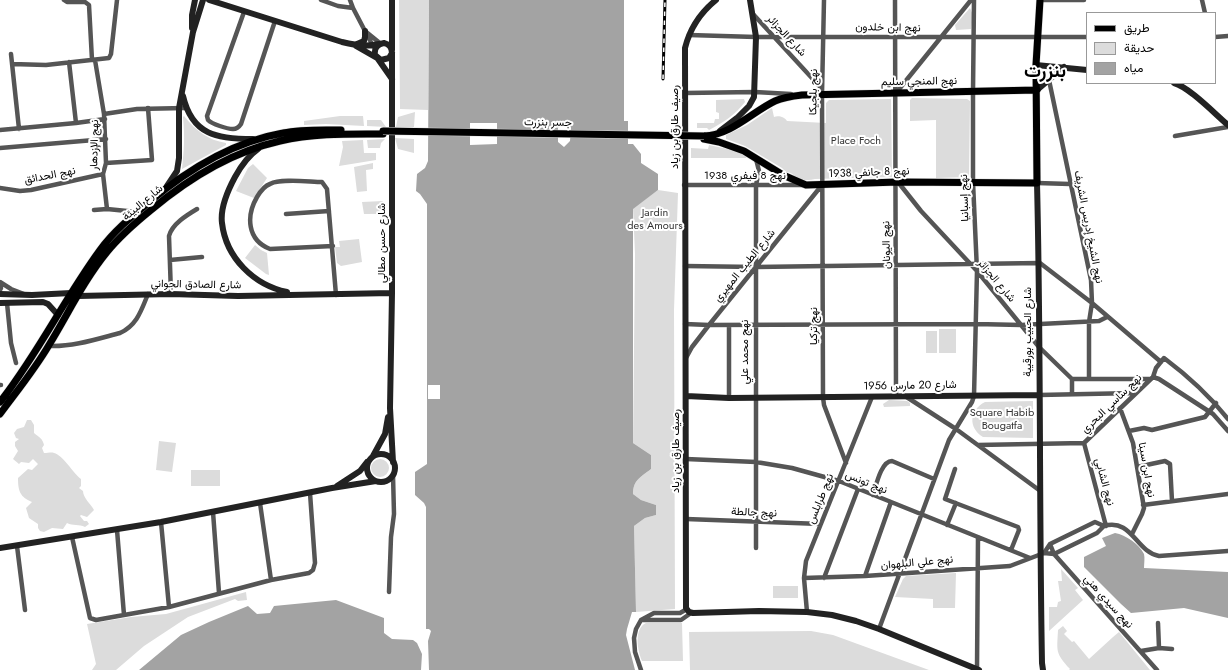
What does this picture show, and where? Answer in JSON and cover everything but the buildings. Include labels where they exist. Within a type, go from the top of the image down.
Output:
[{"type":"main road","name":"شارع الحبيب بورقيبة","points":[[1037,183],[1036,65],[1040,0]]},
{"type":"main road","name":"نهج المنجي سليم","points":[[714,136],[776,101],[786,97],[822,92],[896,93],[1037,90]]},
{"type":"main road","name":"جسر بنزرت","points":[[383,132],[704,138],[714,136]]},
{"type":"main road","name":"شارع البيئة","points":[[0,414],[24,384],[49,346],[74,295],[102,248],[137,212],[186,173],[227,150],[260,142],[340,134],[383,132]]},
{"type":"main road","name":"نهج 8 جانفي 1938","points":[[714,136],[783,175],[806,185],[896,182],[1037,183]]},
{"type":"main road","name":"شارع البيئة","points":[[0,402],[17,380],[58,315],[117,241],[169,195],[190,180],[260,142]]},
{"type":"street","points":[[0,130],[76,124],[104,117],[94,60],[89,5],[85,2],[67,2],[64,0]]},
{"type":"street","points":[[12,64],[46,65],[107,59],[111,54],[117,0]]},
{"type":"street","points":[[193,32],[192,15],[195,0]]},
{"type":"street","points":[[165,189],[177,171],[182,92],[193,32],[203,0]]},
{"type":"street","points":[[209,0],[354,45],[381,60],[387,60],[391,56],[392,52],[389,45],[381,44],[365,31]]},
{"type":"street","points":[[321,0],[338,6],[353,8]]},
{"type":"street","points":[[350,0],[377,57],[392,79]]},
{"type":"street","name":"شارع حسن مطالي","points":[[390,408],[392,294],[392,0]]},
{"type":"street","name":"رصيف طارق بن زياد","points":[[689,611],[686,518],[684,185],[685,48],[689,35],[701,14],[716,0]]},
{"type":"street","points":[[714,136],[737,118],[749,106],[754,96],[756,37],[750,0]]},
{"type":"street","name":"نهج بلجيكا","points":[[822,185],[824,0]]},
{"type":"street","name":"نهج اليونان","points":[[895,0],[894,38],[896,93],[897,265],[896,396]]},
{"type":"street","points":[[896,93],[971,0]]},
{"type":"street","name":"نهج إسبانيا","points":[[974,0],[972,92],[973,182],[977,272],[974,396]]},
{"type":"street","points":[[1040,0],[1084,0]]},
{"type":"street","points":[[1202,0],[1205,12]]},
{"type":"street","points":[[244,12],[207,116],[208,120],[213,124],[233,129],[241,124],[275,21]]},
{"type":"street","name":"شارع الجزائر","points":[[752,13],[822,92]]},
{"type":"street","points":[[354,45],[364,41],[365,31]]},
{"type":"street","name":"نهج ابن خلدون","points":[[689,35],[894,38],[1038,36],[1086,37]]},
{"type":"street","points":[[354,45],[372,46],[381,44],[388,41],[392,36]]},
{"type":"street","points":[[1216,37],[1228,36]]},
{"type":"street","points":[[377,57],[376,48],[381,44]]},
{"type":"street","points":[[11,54],[19,129]]},
{"type":"street","points":[[69,62],[76,124]]},
{"type":"street","points":[[1036,65],[1086,70]]},
{"type":"street","points":[[1037,90],[1064,67]]},
{"type":"street","name":"نهج الشيخ إدريس الشريف","points":[[1049,80],[1091,280],[1092,303],[1089,322],[1089,379]]},
{"type":"street","points":[[1176,84],[1191,93],[1228,126]]},
{"type":"street","name":"نهج المنجي سليم","points":[[685,93],[755,92],[802,95]]},
{"type":"street","points":[[106,163],[152,160],[148,108]]},
{"type":"street","points":[[182,108],[195,123],[212,135],[260,142]]},
{"type":"street","name":"نهج الإزدهار","points":[[106,210],[103,174],[106,163],[104,117],[125,110],[182,108]]},
{"type":"street","points":[[1175,136],[1228,126]]},
{"type":"street","points":[[0,148],[106,139]]},
{"type":"street","points":[[260,142],[247,158],[231,184],[222,210],[222,223],[225,238],[234,256],[245,270],[268,286],[296,294]]},
{"type":"street","name":"نهج محمد علي","points":[[755,158],[759,171],[756,185],[756,548]]},
{"type":"street","name":"نهج الحدائق","points":[[0,188],[20,191],[31,190],[103,174]]},
{"type":"street","points":[[332,246],[270,249],[262,246],[255,239],[251,228],[250,215],[254,204],[263,189],[269,184],[276,182],[304,181],[322,182],[327,189],[330,211],[336,295]]},
{"type":"street","name":"شارع الجزائر","points":[[896,182],[977,272],[1039,347],[1072,379]]},
{"type":"street","points":[[1037,183],[1070,184]]},
{"type":"street","name":"شارع الحبيب بورقيبة","points":[[1037,183],[1040,263],[1039,395],[1042,554],[1042,668]]},
{"type":"street","name":"نهج 8 فيفري 1938","points":[[684,185],[806,185]]},
{"type":"street","name":"نهج تركيا","points":[[822,185],[823,397],[824,405],[846,462]]},
{"type":"street","name":"شارع الطيب المهيري","points":[[685,359],[692,347],[709,325],[822,185]]},
{"type":"street","points":[[171,294],[170,232],[184,217],[197,209]]},
{"type":"street","points":[[94,210],[137,212]]},
{"type":"street","points":[[286,214],[330,211]]},
{"type":"street","points":[[170,260],[202,257]]},
{"type":"street","points":[[685,266],[756,267],[1040,263],[1162,360],[1189,377],[1216,404],[1228,419]]},
{"type":"street","points":[[0,290],[0,283],[25,294]]},
{"type":"street","name":"شارع الصادق الجواني","points":[[0,294],[171,294],[238,296],[296,294],[392,294]]},
{"type":"street","points":[[49,346],[68,346],[120,333],[130,328],[138,318],[148,294]]},
{"type":"street","points":[[32,295],[32,302]]},
{"type":"street","points":[[16,363],[3,303],[46,303],[58,315]]},
{"type":"street","points":[[685,324],[1021,325],[1039,323],[1089,322],[1099,321],[1107,317]]},
{"type":"street","points":[[729,325],[729,398]]},
{"type":"street","name":"نهج ساسي البحري","points":[[1084,443],[1152,378],[1156,368],[1162,360]]},
{"type":"street","points":[[1072,394],[1072,379],[1152,378]]},
{"type":"street","name":"نهج ساسي البحري","points":[[1152,378],[1159,379],[1210,412],[1228,432]]},
{"type":"street","name":"شارع 20 مارس 1956","points":[[686,396],[755,398],[1135,394]]},
{"type":"street","points":[[906,396],[956,429],[1040,490]]},
{"type":"street","points":[[879,629],[898,574],[949,440],[972,402],[974,396]]},
{"type":"street","name":"نهج طرابلس","points":[[807,612],[804,578],[806,561],[872,397]]},
{"type":"street","points":[[1129,431],[1144,428],[1152,430],[1204,417],[1216,404]]},
{"type":"street","points":[[376,481],[372,479],[367,472],[367,464],[385,434],[390,408]]},
{"type":"street","points":[[389,592],[390,538],[394,514],[392,475],[394,471],[390,408]]},
{"type":"street","name":"نهج ابن سينا","points":[[1120,408],[1133,443],[1143,505],[1142,514],[1132,534]]},
{"type":"street","points":[[978,445],[1084,443]]},
{"type":"street","name":"نهج الشابي","points":[[1084,443],[1105,526]]},
{"type":"street","points":[[332,488],[360,471],[371,459],[380,454],[384,454],[393,462]]},
{"type":"street","name":"نهج تونس","points":[[686,459],[756,462],[792,468],[838,481],[1030,558]]},
{"type":"street","points":[[873,495],[884,465],[889,461],[934,479]]},
{"type":"street","points":[[1137,467],[1165,461],[1169,462],[1172,501]]},
{"type":"street","points":[[955,469],[945,497],[947,500],[1018,527],[1019,530],[1011,550]]},
{"type":"street","points":[[0,548],[117,530],[310,494],[332,488],[385,481],[392,475]]},
{"type":"street","points":[[824,578],[858,489]]},
{"type":"street","points":[[72,537],[90,618],[96,620],[169,607],[271,580],[310,573],[313,570],[315,563],[310,494]]},
{"type":"street","points":[[1143,505],[1228,494]]},
{"type":"street","points":[[864,576],[891,502]]},
{"type":"street","points":[[260,503],[271,580]]},
{"type":"street","points":[[947,525],[956,503]]},
{"type":"street","points":[[213,512],[219,593]]},
{"type":"street","name":"نهج جالطة","points":[[686,518],[821,524]]},
{"type":"street","points":[[161,522],[169,607]]},
{"type":"street","points":[[1042,554],[1050,544],[1096,522],[1105,526],[1122,527],[1132,534],[1141,545],[1154,555],[1159,556],[1228,551]]},
{"type":"street","points":[[1042,554],[1054,554],[1097,533],[1105,526]]},
{"type":"street","points":[[117,530],[124,615]]},
{"type":"street","points":[[641,670],[635,652],[634,638],[636,629],[641,620],[654,613],[680,614],[689,611],[807,612],[843,617],[879,629],[978,670],[978,537]]},
{"type":"street","name":"نهج سيدي هني","points":[[1050,544],[1054,554],[1157,670]]},
{"type":"street","points":[[17,546],[25,610]]},
{"type":"street","name":"نهج علي البلهوان","points":[[804,578],[864,576],[1010,566],[1042,554]]},
{"type":"street","points":[[1158,623],[1159,648]]},
{"type":"street","points":[[1141,651],[1159,648],[1172,649]]},
{"type":"green space","points":[[399,0],[429,0],[428,110],[400,109]]},
{"type":"green space","points":[[970,8],[973,15],[971,29],[956,30],[955,25]]},
{"type":"green space","points":[[912,98],[967,99],[970,101],[969,177],[936,178],[936,120],[910,121],[910,100]]},
{"type":"green space","points":[[744,99],[745,102],[729,118],[709,130],[707,128],[697,128],[697,123],[714,123],[715,119],[719,119],[719,113],[716,112],[716,100]]},
{"type":"green space","name":"Place Foch","points":[[891,99],[892,177],[808,180],[796,178],[793,174],[786,172],[782,168],[745,146],[726,139],[726,135],[747,125],[772,108],[774,117],[777,116],[785,118],[787,121],[826,123],[826,103],[829,100]]},
{"type":"green space","points":[[415,112],[414,127],[396,127],[398,117]]},
{"type":"green space","points":[[184,116],[203,134],[214,140],[226,143],[226,145],[182,169],[184,143]]},
{"type":"green space","points":[[340,116],[363,116],[364,126],[326,124],[304,125],[304,121]]},
{"type":"green space","points":[[367,120],[381,120],[386,127],[367,126]]},
{"type":"green space","points":[[395,138],[414,139],[414,153],[398,149]]},
{"type":"green space","points":[[385,139],[381,143],[380,148],[368,148],[367,140]]},
{"type":"green space","points":[[363,140],[364,153],[376,153],[376,160],[339,166],[343,147],[342,141]]},
{"type":"green space","points":[[709,145],[737,151],[746,155],[746,158],[691,158],[691,148],[708,149]]},
{"type":"green space","points":[[373,163],[373,169],[366,170],[367,191],[357,192],[354,167]]},
{"type":"green space","points":[[253,164],[267,178],[254,198],[236,191],[248,168]]},
{"type":"green space","name":"Jardin des Amours","points":[[658,190],[678,193],[674,310],[675,609],[636,612],[634,526],[645,518],[656,515],[656,505],[641,500],[633,494],[634,485],[636,482],[651,469],[651,455],[633,443],[635,254],[633,208]]},
{"type":"green space","points":[[383,201],[384,214],[364,214],[362,202]]},
{"type":"green space","points":[[359,239],[362,262],[341,266],[337,263],[335,247],[340,247],[339,241]]},
{"type":"green space","points":[[255,245],[267,253],[269,275],[245,258]]},
{"type":"green space","points":[[939,329],[956,329],[956,353],[939,353]]},
{"type":"green space","points":[[926,331],[937,331],[937,353],[926,353]]},
{"type":"green space","points":[[889,400],[907,401],[910,403],[910,406],[884,407],[883,404]]},
{"type":"green space","name":"Square Habib Bougatfa","points":[[1033,401],[1033,438],[983,437],[975,429],[972,419],[973,414],[980,405],[985,402]]},
{"type":"green space","points":[[27,420],[31,420],[34,425],[34,433],[43,441],[44,445],[42,448],[44,453],[57,454],[81,479],[81,486],[79,488],[83,491],[83,494],[94,510],[87,517],[80,516],[89,524],[85,527],[67,523],[63,529],[52,528],[44,532],[40,531],[38,524],[29,518],[26,508],[32,502],[20,493],[18,478],[28,469],[32,470],[38,464],[33,459],[29,463],[21,462],[19,464],[13,459],[18,451],[15,446],[15,442],[19,439],[16,438],[14,433],[17,429],[24,427]]},
{"type":"green space","points":[[159,441],[176,443],[172,472],[156,470]]},
{"type":"green space","points":[[380,459],[386,462],[389,468],[386,474],[380,477],[374,474],[371,468],[374,462]]},
{"type":"green space","points":[[191,470],[220,470],[220,486],[191,486]]},
{"type":"green space","points":[[1061,569],[1078,588],[1075,590],[1083,600],[1049,631],[1049,607],[1057,607],[1058,602],[1061,601],[1058,581],[1062,581]]},
{"type":"green space","points":[[956,573],[955,608],[933,608],[933,599],[895,597],[903,579],[906,576]]},
{"type":"green space","points":[[773,586],[798,586],[798,598],[773,598]]},
{"type":"green space","points":[[246,592],[247,600],[238,601],[235,599],[188,617],[144,646],[116,670],[92,670],[96,664],[87,624],[131,617],[166,614]]},
{"type":"green space","points":[[646,623],[682,623],[683,661],[642,661],[638,647],[638,635],[639,630]]},
{"type":"green space","points":[[1063,626],[1067,631],[1064,634],[1072,642],[1074,641],[1089,659],[1119,632],[1150,670],[1069,670],[1070,669],[1059,655],[1057,647],[1058,630]]},
{"type":"green space","points":[[811,631],[833,635],[929,670],[690,670],[689,632]]},
{"type":"water","points":[[429,0],[624,0],[624,121],[628,121],[628,144],[633,144],[641,154],[641,163],[658,174],[658,190],[633,209],[633,443],[651,455],[651,469],[636,482],[633,489],[633,494],[641,500],[656,505],[656,515],[645,518],[634,526],[636,612],[632,612],[626,635],[635,670],[429,670],[428,641],[431,631],[426,629],[426,507],[424,503],[415,495],[415,472],[427,464],[427,204],[416,191],[417,174],[425,168],[428,161]],"holes":[[[470,123],[497,123],[497,144],[470,145]],[[563,123],[571,128],[570,141],[564,147],[558,142],[558,128]]]},
{"type":"water","points":[[1115,533],[1136,543],[1142,550],[1144,554],[1144,568],[1228,572],[1228,618],[1184,608],[1131,613],[1084,567],[1084,557],[1106,546],[1102,538]]},
{"type":"water","points":[[336,600],[384,618],[384,633],[392,639],[413,640],[417,643],[422,654],[421,670],[139,670],[181,635],[248,606],[257,614],[270,613],[274,606]]},
{"type":"pier","points":[[428,385],[440,385],[440,399],[428,399]]},
{"type":"railway","points":[[663,79],[665,0]]},
{"type":"district","name":"بنزرت","points":[[1045,72]]}]
